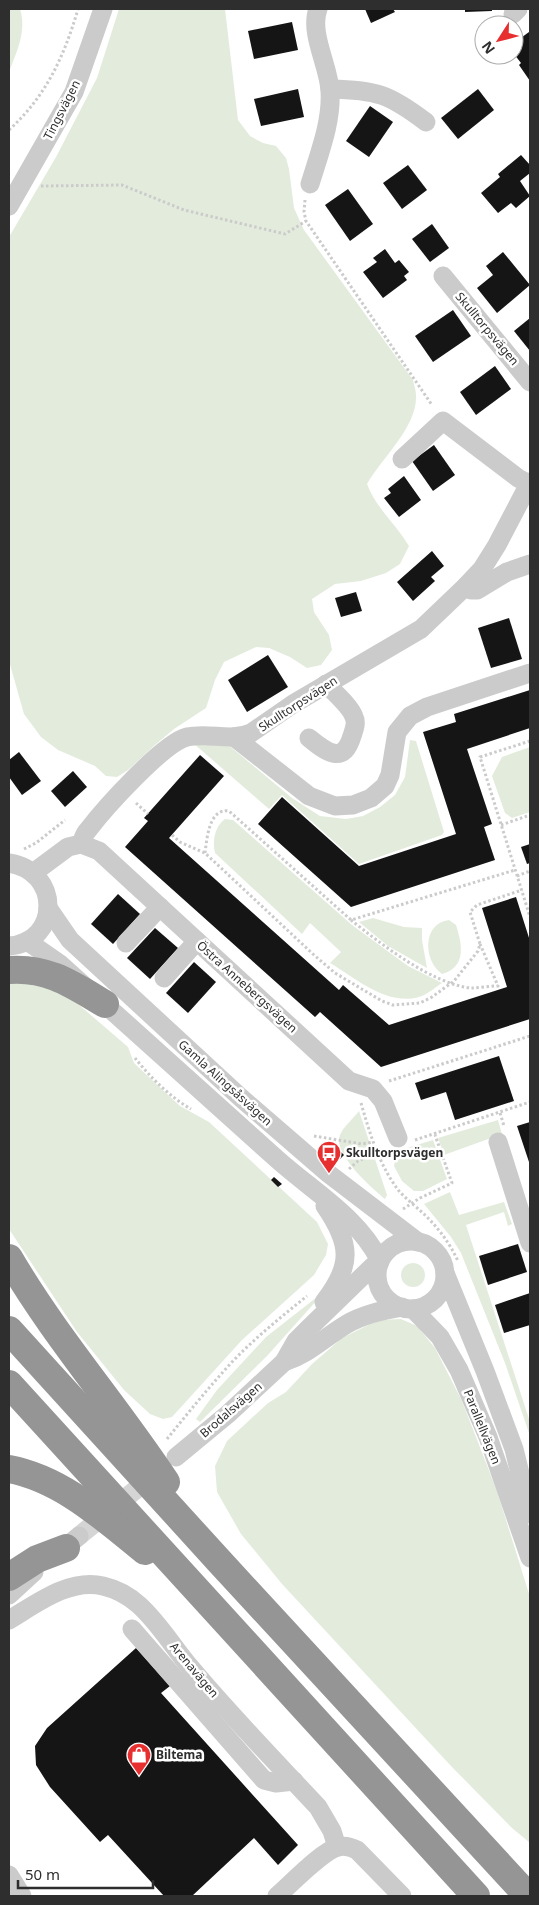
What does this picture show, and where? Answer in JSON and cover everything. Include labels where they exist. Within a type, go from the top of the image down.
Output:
[{"type":"highway","points":[[9,970],[31,970],[62,978],[105,1004]]},
{"type":"highway","points":[[9,1258],[59,1334],[152,1460],[220,1562]]},
{"type":"highway","points":[[9,1330],[528,1896]]},
{"type":"highway","points":[[9,1384],[476,1896]]},
{"type":"highway","points":[[9,1469],[22,1471],[59,1486],[91,1508],[215,1608]]},
{"type":"highway","points":[[9,1578],[37,1559],[72,1542]]},
{"type":"street","name":"Tingsvägen","points":[[9,206],[74,92],[103,9]]},
{"type":"street","points":[[310,184],[326,128],[330,102],[330,89],[316,22],[318,9]]},
{"type":"street","points":[[330,89],[371,91],[388,96],[426,122]]},
{"type":"street","name":"Skulltorpsvägen","points":[[443,276],[530,382]]},
{"type":"street","points":[[402,459],[443,421],[518,478],[530,482]]},
{"type":"street","name":"Skulltorpsvägen","points":[[81,844],[86,832],[122,791],[172,744],[196,735],[234,737],[252,733],[293,704],[326,684],[422,630],[482,569],[497,545],[530,482]]},
{"type":"street","points":[[466,586],[471,590],[477,590],[507,572],[530,564]]},
{"type":"street","points":[[234,737],[309,796],[335,806],[354,805],[371,798],[385,786],[390,775],[397,732],[410,716],[427,707],[530,673]]},
{"type":"street","points":[[308,738],[333,754],[339,754],[345,750],[350,741],[355,726],[354,716],[326,684]]},
{"type":"street","points":[[13,856],[22,866],[33,873],[68,847],[81,844]]},
{"type":"street","name":"Östra Annebergsvägen","points":[[81,844],[99,851],[349,1081],[373,1090]]},
{"type":"street","name":"Gamla Alingsåsvägen","points":[[33,873],[45,889],[48,908],[70,940],[153,1018],[329,1174],[418,1242]]},
{"type":"street","points":[[126,943],[160,907]]},
{"type":"street","points":[[9,946],[27,941],[42,928],[48,908]]},
{"type":"street","name":"Gamla Alingsåsvägen","points":[[27,941],[60,964],[298,1177],[354,1223],[368,1239],[380,1262]]},
{"type":"street","points":[[164,978],[197,941]]},
{"type":"street","points":[[373,1090],[383,1101],[400,1142]]},
{"type":"street","points":[[498,1142],[530,1243]]},
{"type":"street","name":"Brodalsvägen","points":[[298,1177],[325,1206],[338,1228],[346,1255],[342,1276],[308,1329]]},
{"type":"street","points":[[408,1241],[418,1242],[435,1251],[441,1259],[445,1273],[442,1288],[436,1298],[424,1306],[408,1308],[393,1303],[382,1292],[377,1277],[380,1262],[386,1252],[398,1244],[408,1241]]},
{"type":"street","name":"Brodalsvägen","points":[[170,1450],[228,1414],[284,1362],[296,1341],[308,1329],[372,1267],[380,1262]]},
{"type":"street","name":"Parallellvägen","points":[[445,1273],[486,1371],[514,1448],[530,1514]]},
{"type":"street","name":"Brodalsvägen","points":[[284,1362],[300,1357],[347,1324],[371,1314],[408,1308]]},
{"type":"street","name":"Parallellvägen","points":[[408,1308],[440,1337],[459,1370],[488,1437],[530,1558]]},
{"type":"street","points":[[9,1595],[35,1571],[72,1542]]},
{"type":"street","points":[[9,1611],[48,1573],[72,1542]]},
{"type":"street","name":"Arenavägen","points":[[9,1620],[68,1588],[102,1585],[128,1596],[141,1607],[190,1668],[318,1807],[332,1831],[337,1847]]},
{"type":"street","points":[[132,1629],[264,1780],[276,1783],[294,1781]]},
{"type":"street","points":[[277,1896],[321,1857],[337,1847],[347,1846],[357,1850],[402,1896]]},
{"type":"street","points":[[9,1875],[22,1896]]},
{"type":"path","points":[[9,130],[26,114],[43,91],[62,58],[78,9]]},
{"type":"path","points":[[310,184],[304,203],[306,220],[432,405]]},
{"type":"path","points":[[36,186],[122,185],[184,210],[285,234],[306,220]]},
{"type":"path","points":[[530,741],[480,757],[530,917]]},
{"type":"path","points":[[205,853],[212,819],[216,813],[222,810],[229,811],[351,920],[385,947],[418,968],[451,983],[471,988],[498,986],[480,944],[470,912],[476,905],[522,890]]},
{"type":"path","points":[[501,825],[530,815]]},
{"type":"path","points":[[13,856],[30,847],[65,820]]},
{"type":"path","points":[[172,835],[180,842],[205,853],[314,956],[335,973],[394,1005],[420,1003],[432,997],[451,983],[478,951],[480,944]]},
{"type":"path","points":[[351,920],[515,870]]},
{"type":"path","points":[[517,876],[530,871]]},
{"type":"path","points":[[373,1090],[388,1081],[530,1036]]},
{"type":"path","points":[[354,1083],[377,1152],[392,1181],[412,1203]]},
{"type":"path","points":[[348,1169],[358,1161],[400,1142],[435,1135],[530,1102]]},
{"type":"path","points":[[500,1113],[502,1119]]},
{"type":"path","points":[[389,1221],[412,1203],[452,1183],[435,1135]]},
{"type":"path","points":[[170,1450],[202,1395],[233,1361],[273,1324],[310,1294]]},
{"type":"green space","points":[[9,9],[20,9],[22,33],[9,72]]},
{"type":"green space","points":[[119,9],[225,9],[238,120],[250,136],[263,143],[276,146],[286,158],[294,208],[304,230],[413,380],[416,395],[415,407],[405,430],[367,484],[376,501],[409,546],[400,564],[386,573],[361,581],[335,584],[312,599],[314,612],[329,635],[332,650],[321,665],[307,668],[290,657],[269,648],[256,647],[224,662],[215,680],[206,708],[174,729],[128,770],[117,777],[106,776],[95,766],[58,750],[41,737],[24,714],[9,661],[9,237],[56,157],[97,78]]},
{"type":"green space","points":[[410,740],[416,741],[444,832],[442,835],[359,864],[282,795],[269,809],[193,743],[226,743],[292,798],[320,816],[346,819],[363,816],[380,807],[395,795],[405,777]]},
{"type":"green space","points":[[530,747],[530,812],[512,818],[505,813],[492,776],[502,757]]},
{"type":"green space","points":[[225,819],[233,820],[352,925],[408,966],[442,983],[422,996],[410,999],[398,998],[386,995],[362,984],[330,963],[341,952],[310,923],[302,934],[215,853],[215,834]]},
{"type":"green space","points":[[373,918],[404,927],[422,928],[427,968],[388,946],[359,922]]},
{"type":"green space","points":[[449,920],[456,925],[461,954],[456,966],[442,974],[431,960],[428,943],[434,928],[440,923]]},
{"type":"green space","points":[[9,978],[56,985],[128,1047],[134,1063],[180,1106],[209,1122],[317,1222],[328,1244],[326,1255],[314,1275],[242,1340],[172,1417],[163,1419],[150,1414],[124,1390],[77,1332],[9,1229]]},
{"type":"green space","points":[[359,1111],[387,1195],[385,1199],[355,1170],[347,1160],[339,1142],[341,1132]]},
{"type":"green space","points":[[498,1120],[502,1134],[444,1155],[438,1138]]},
{"type":"green space","points":[[433,1140],[447,1179],[423,1191],[414,1191],[402,1181],[394,1166],[397,1151]]},
{"type":"green space","points":[[450,1192],[459,1215],[504,1202],[512,1224],[508,1226],[504,1212],[466,1225],[530,1422],[530,1436],[505,1363],[461,1253],[451,1237],[424,1204]]},
{"type":"green space","points":[[413,1263],[422,1266],[425,1275],[422,1284],[413,1287],[404,1284],[401,1275],[404,1266]]},
{"type":"green space","points":[[326,1290],[267,1356],[200,1422],[196,1419],[217,1390],[266,1337]]},
{"type":"green space","points":[[401,1319],[417,1326],[435,1348],[462,1401],[497,1491],[530,1597],[530,1843],[512,1828],[451,1766],[282,1584],[241,1534],[217,1492],[215,1466],[227,1441],[268,1403],[286,1392],[312,1364],[342,1338],[378,1320]]},
{"type":"building","points":[[365,9],[393,9],[395,12],[371,23]]},
{"type":"building","points":[[465,9],[492,9],[492,11],[465,12]]},
{"type":"building","points":[[292,22],[298,50],[254,59],[248,31]]},
{"type":"building","points":[[530,33],[530,81],[519,65],[524,65],[524,36]]},
{"type":"building","points":[[298,89],[304,117],[261,126],[254,99]]},
{"type":"building","points":[[478,89],[494,110],[458,139],[441,118]]},
{"type":"building","points":[[370,106],[393,122],[369,157],[346,141]]},
{"type":"building","points":[[521,155],[530,165],[530,173],[520,181],[530,196],[516,208],[511,203],[498,213],[481,193],[500,177],[498,174]]},
{"type":"building","points":[[408,165],[427,190],[402,209],[383,183]]},
{"type":"building","points":[[348,189],[373,224],[350,241],[325,205]]},
{"type":"building","points":[[432,224],[449,248],[430,262],[412,239]]},
{"type":"building","points":[[385,249],[395,263],[399,260],[409,272],[404,276],[407,280],[383,298],[363,272],[377,262],[373,258]]},
{"type":"building","points":[[503,252],[530,285],[497,313],[477,288],[493,275],[486,266]]},
{"type":"building","points":[[453,310],[471,336],[433,362],[415,336]]},
{"type":"building","points":[[530,318],[530,351],[514,331]]},
{"type":"building","points":[[495,366],[511,389],[476,415],[460,392]]},
{"type":"building","points":[[434,445],[455,475],[433,491],[412,461]]},
{"type":"building","points":[[404,476],[421,500],[399,517],[384,498],[391,493],[388,489]]},
{"type":"building","points":[[432,551],[444,566],[431,577],[435,581],[413,601],[397,582]]},
{"type":"building","points":[[356,592],[362,611],[341,617],[335,598]]},
{"type":"building","points":[[509,618],[522,659],[491,668],[478,628]]},
{"type":"building","points":[[268,655],[288,687],[247,712],[228,680]]},
{"type":"building","points":[[530,690],[530,728],[467,749],[492,824],[484,827],[495,860],[351,907],[258,824],[282,797],[359,866],[456,834],[423,732],[456,722],[454,714]]},
{"type":"building","points":[[19,752],[41,781],[22,795],[9,777],[9,760]]},
{"type":"building","points":[[200,755],[224,776],[169,838],[339,990],[343,985],[389,1025],[507,987],[482,908],[516,897],[530,941],[530,1019],[381,1067],[320,1012],[315,1017],[125,847],[148,821],[144,818]]},
{"type":"building","points":[[73,771],[87,787],[65,807],[51,791]]},
{"type":"building","points":[[530,844],[530,863],[527,864],[521,847]]},
{"type":"building","points":[[118,894],[140,914],[113,944],[91,924]]},
{"type":"building","points":[[155,928],[178,948],[150,979],[127,958]]},
{"type":"building","points":[[194,962],[216,982],[188,1013],[166,993]]},
{"type":"building","points":[[499,1056],[514,1101],[455,1120],[446,1092],[421,1100],[415,1083]]},
{"type":"building","points":[[530,1122],[530,1165],[517,1126]]},
{"type":"building","points":[[337,1148],[344,1155],[340,1159],[333,1152]]},
{"type":"building","points":[[274,1177],[282,1184],[278,1187],[271,1180]]},
{"type":"building","points":[[518,1244],[527,1272],[488,1285],[479,1256]]},
{"type":"building","points":[[530,1293],[530,1325],[504,1333],[495,1305]]},
{"type":"building","name":"Biltema","points":[[136,1648],[170,1686],[161,1693],[298,1845],[278,1865],[254,1838],[192,1896],[164,1896],[108,1835],[100,1842],[50,1787],[36,1765],[35,1746],[47,1728]]},
{"type":"tunnel","points":[[79,1536],[155,1474]]},
{"type":"place","name":"Skulltorpsvägen","points":[[329,1174]]},
{"type":"place","name":"Biltema","points":[[139,1776]]}]
